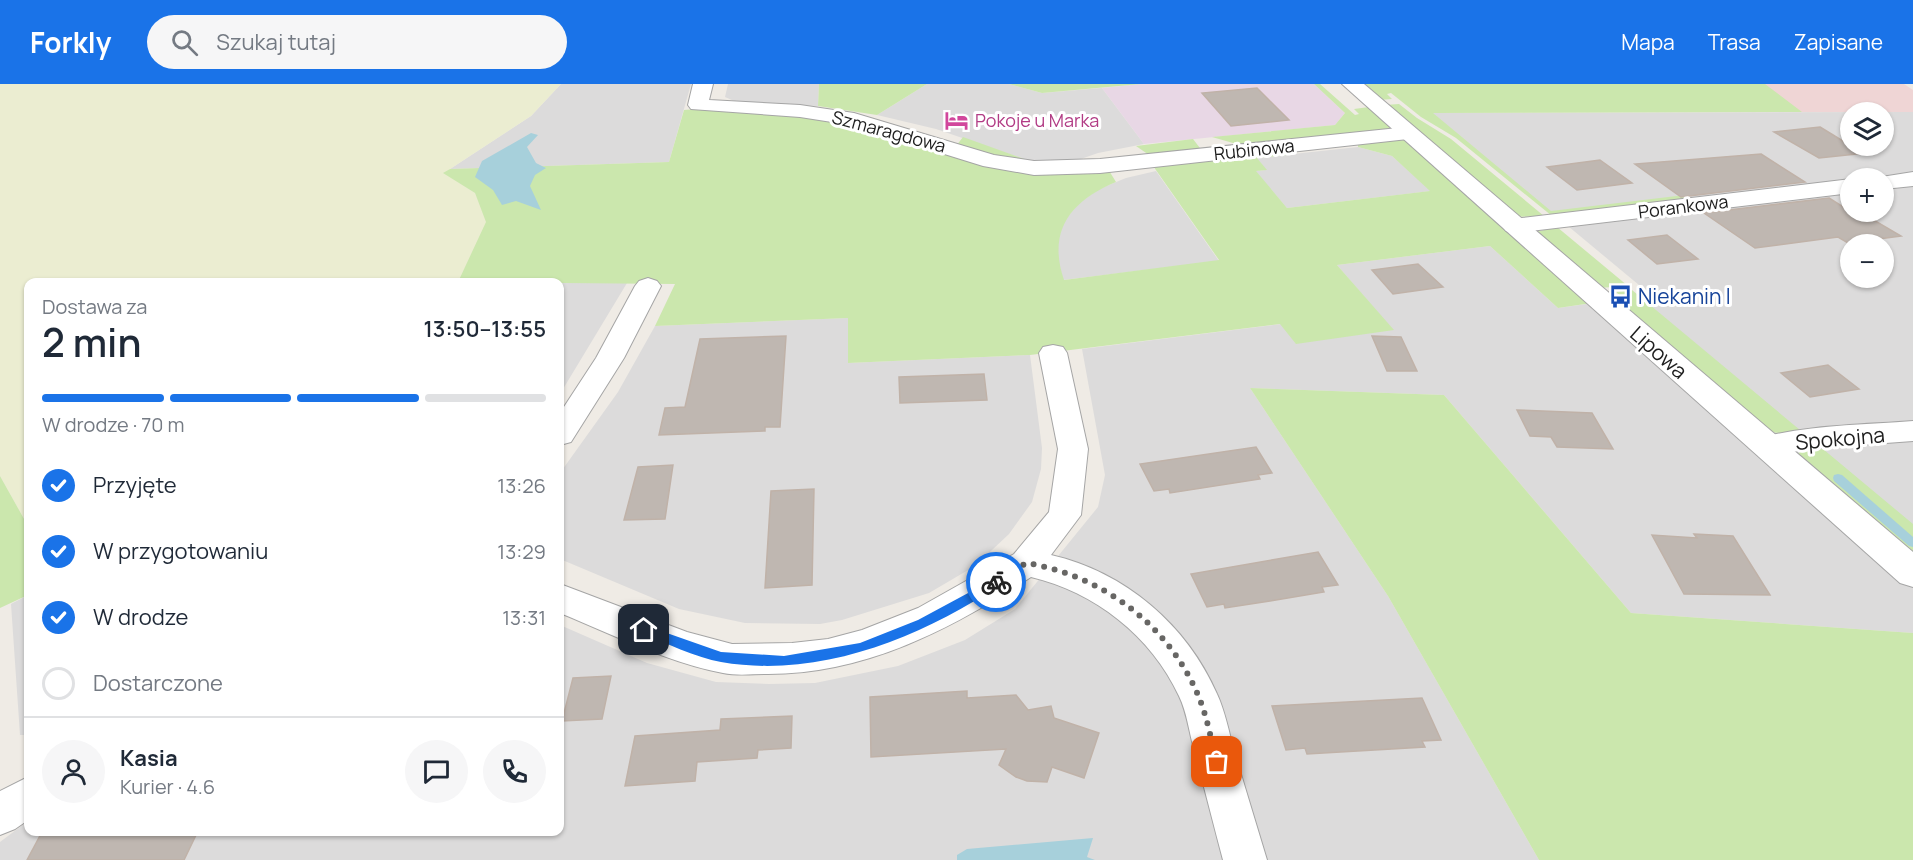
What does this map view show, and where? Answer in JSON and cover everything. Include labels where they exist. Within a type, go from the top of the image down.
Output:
[{"type":"street","name":"Szmaragdowa","points":[[703,84],[698,105],[800,111],[854,119],[1019,167],[1051,169],[1100,166]]},
{"type":"street","name":"Lipowa","points":[[1352,84],[1913,573]]},
{"type":"street","name":"Rubinowa","points":[[1100,166],[1408,133]]},
{"type":"street","points":[[1894,181],[1913,178]]},
{"type":"street","name":"Porankowa","points":[[1514,226],[1840,187]]},
{"type":"street","points":[[564,429],[610,358],[648,286]]},
{"type":"street","points":[[564,599],[720,657],[784,661],[861,648],[892,636],[973,597],[1026,563],[1065,515],[1073,449],[1053,353]]},
{"type":"street","name":"Spokojna","points":[[1767,446],[1818,438],[1913,431]]},
{"type":"street","points":[[1026,563],[1055,568],[1111,593],[1138,614],[1166,643],[1199,696],[1245,860]]},
{"type":"street","points":[[0,815],[24,799]]},
{"type":"shaded area","points":[[561,84],[691,84],[669,162],[450,169],[531,116]]},
{"type":"shaded area","points":[[728,84],[819,84],[818,106],[741,104],[725,97]]},
{"type":"shaded area","points":[[927,84],[1009,84],[1042,93],[1102,88],[1144,144],[1098,153],[1075,161],[1030,161],[936,129],[877,115]]},
{"type":"shaded area","points":[[1141,84],[1314,84],[1345,113],[1335,125],[1144,144],[1102,88]]},
{"type":"shaded area","points":[[1641,84],[1904,84],[1913,90],[1913,112],[1894,112],[1894,102],[1840,102],[1840,112],[1673,112]]},
{"type":"shaded area","points":[[1840,112],[1840,156],[1894,156],[1894,112],[1913,112],[1913,633],[1631,613],[1444,395],[1250,388],[1388,596],[1539,860],[0,860],[0,842],[24,824],[24,836],[564,836],[564,627],[647,663],[716,682],[769,684],[815,683],[898,666],[965,640],[1015,609],[1098,507],[1105,475],[1082,349],[1281,324],[1393,330],[1337,265],[1490,246],[1558,308],[1651,295],[1432,113]]},
{"type":"shaded area","points":[[1358,147],[1392,156],[1431,191],[1287,208],[1255,171],[1266,170],[1257,158]]},
{"type":"shaded area","points":[[1156,171],[1219,261],[1063,280],[1058,259],[1057,239],[1065,220],[1079,203],[1099,189],[1126,178]]},
{"type":"shaded area","points":[[564,283],[627,283],[564,387]]},
{"type":"shaded area","points":[[848,318],[848,363],[1030,355],[1042,448],[1041,469],[1032,502],[1009,534],[975,566],[929,593],[842,620],[820,624],[745,623],[679,609],[564,561],[564,467],[618,392],[655,326]]},
{"type":"shaded area","points":[[24,597],[24,735],[20,735],[11,604]]},
{"type":"green space","points":[[0,84],[561,84],[531,116],[444,173],[475,193],[487,222],[460,278],[24,278],[24,519],[0,476]]},
{"type":"green space","points":[[819,84],[927,84],[877,115],[818,106]]},
{"type":"green space","points":[[1009,84],[1141,84],[1042,93]]},
{"type":"green space","points":[[1314,84],[1320,84],[1355,115],[1359,114],[1354,109],[1369,107],[1391,127],[1386,130],[1247,147],[1212,137],[1335,125],[1345,113]]},
{"type":"green space","points":[[1360,84],[1765,84],[1802,112],[1433,113],[1551,211],[1685,195],[1693,200],[1552,216],[1456,138],[1421,117],[1391,93],[1387,94],[1392,99],[1379,100]]},
{"type":"green space","points":[[1399,104],[1451,139],[1544,216],[1515,217],[1385,105]]},
{"type":"green space","points":[[707,108],[842,120],[986,163],[1108,169],[1116,182],[1086,198],[1075,208],[1061,232],[1060,262],[1064,280],[1219,260],[1151,163],[1288,149],[1287,155],[1257,158],[1267,170],[1256,171],[1287,208],[1430,191],[1392,156],[1358,147],[1358,141],[1407,140],[1592,303],[1558,308],[1490,246],[1337,265],[1394,330],[1296,344],[1280,324],[1030,355],[848,363],[848,318],[655,326],[675,284],[564,283],[564,278],[460,278],[486,222],[475,193],[443,173],[450,169],[669,162],[684,110]]},
{"type":"green space","points":[[963,137],[1030,161],[1075,161],[1019,164],[956,146]]},
{"type":"green space","points":[[1193,139],[1203,152],[1152,157],[1136,146]]},
{"type":"green space","points":[[1557,227],[1628,286],[1598,288],[1536,232]]},
{"type":"green space","points":[[1632,290],[1800,430],[1779,433],[1763,431],[1618,305],[1629,303],[1616,292]]},
{"type":"green space","points":[[1250,388],[1444,395],[1631,613],[1913,633],[1913,860],[1539,860],[1388,596]]},
{"type":"green space","points":[[1823,449],[1913,524],[1913,560],[1794,457],[1800,452]]},
{"type":"green space","points":[[0,476],[24,519],[24,597],[0,608]]},
{"type":"water","points":[[531,133],[538,135],[527,147],[536,163],[546,168],[535,175],[530,186],[541,210],[516,201],[502,205],[493,190],[475,177],[482,161]]},
{"type":"water","points":[[1093,838],[1087,857],[1095,860],[957,860],[957,855],[967,849]]},
{"type":"building","points":[[1257,88],[1289,120],[1231,126],[1202,93]]},
{"type":"building","points":[[1820,127],[1840,139],[1840,156],[1819,158],[1774,132]]},
{"type":"building","points":[[1761,154],[1805,182],[1681,197],[1635,164]]},
{"type":"building","points":[[1600,160],[1632,183],[1577,190],[1547,167]]},
{"type":"building","points":[[1829,198],[1840,205],[1840,222],[1877,222],[1901,236],[1840,234],[1840,238],[1755,248],[1704,213]]},
{"type":"building","points":[[1667,235],[1698,259],[1657,264],[1628,240]]},
{"type":"building","points":[[1418,264],[1443,287],[1393,294],[1372,270]]},
{"type":"building","points":[[786,336],[780,427],[765,427],[765,431],[659,435],[665,408],[685,407],[700,339]]},
{"type":"building","points":[[1372,336],[1401,337],[1417,371],[1387,371]]},
{"type":"building","points":[[1828,365],[1859,389],[1810,397],[1781,373]]},
{"type":"building","points":[[984,374],[987,400],[900,403],[899,377]]},
{"type":"building","points":[[1517,410],[1592,413],[1613,449],[1557,447],[1551,437],[1530,436]]},
{"type":"building","points":[[1256,447],[1272,473],[1258,475],[1260,479],[1170,493],[1169,489],[1154,491],[1140,464]]},
{"type":"building","points":[[673,465],[665,519],[624,520],[638,467]]},
{"type":"building","points":[[814,489],[812,585],[765,588],[771,491]]},
{"type":"building","points":[[1694,534],[1733,536],[1770,595],[1684,594],[1652,535],[1697,538]]},
{"type":"building","points":[[1318,552],[1338,585],[1322,587],[1324,592],[1225,608],[1224,604],[1207,607],[1191,574]]},
{"type":"building","points":[[611,676],[602,719],[564,721],[573,678]]},
{"type":"building","points":[[967,691],[967,698],[1016,695],[1028,710],[1051,706],[1054,718],[1099,733],[1084,778],[1052,767],[1047,782],[1027,781],[1016,777],[999,765],[1006,749],[871,757],[870,697]]},
{"type":"building","points":[[1422,698],[1441,740],[1422,741],[1425,747],[1307,754],[1305,748],[1286,750],[1272,706]]},
{"type":"building","points":[[792,716],[791,748],[758,750],[757,758],[697,762],[695,781],[625,786],[635,736],[720,730],[721,719]]},
{"type":"building","points":[[40,836],[196,836],[184,860],[27,860]]},
{"type":"waterway","points":[[1838,478],[1913,543]]},
{"type":"way so far","points":[[996,582],[1026,563],[1055,568],[1111,593],[1138,614],[1166,643],[1188,675],[1199,696],[1217,762]]},
{"type":"place","name":"Pokoje u Marka","points":[[957,120]]},
{"type":"place","name":"Niekanin I","points":[[1620,296]]},
{"type":"route","points":[[644,630],[720,657],[784,661],[861,648],[922,623],[973,597],[996,582]]}]
